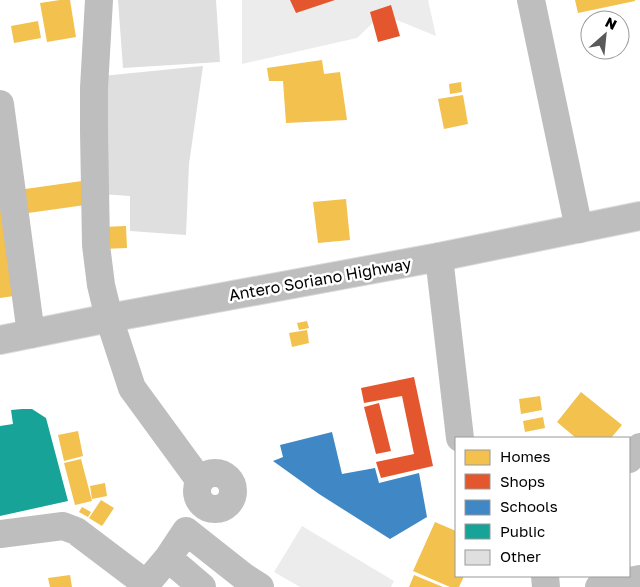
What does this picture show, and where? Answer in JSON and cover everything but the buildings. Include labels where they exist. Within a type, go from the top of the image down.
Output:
[{"type":"street","points":[[0,534],[63,526],[76,531],[146,586],[186,531],[201,493],[132,388],[109,318],[98,264],[95,225],[94,88],[99,0]]},
{"type":"street","points":[[531,0],[579,229]]},
{"type":"street","points":[[0,104],[30,334]]},
{"type":"street","name":"Antero Soriano Highway","points":[[0,340],[439,257],[640,216]]},
{"type":"street","points":[[439,257],[460,437]]},
{"type":"street","points":[[630,458],[640,447]]},
{"type":"street","points":[[186,531],[244,583]]},
{"type":"street","points":[[168,558],[202,587]]},
{"type":"street","points":[[599,587],[640,579]]},
{"type":"shaded area","points":[[242,0],[428,0],[436,36],[382,14],[357,38],[242,64]]},
{"type":"shaded area","points":[[302,526],[394,581],[391,587],[300,587],[274,572]]}]
